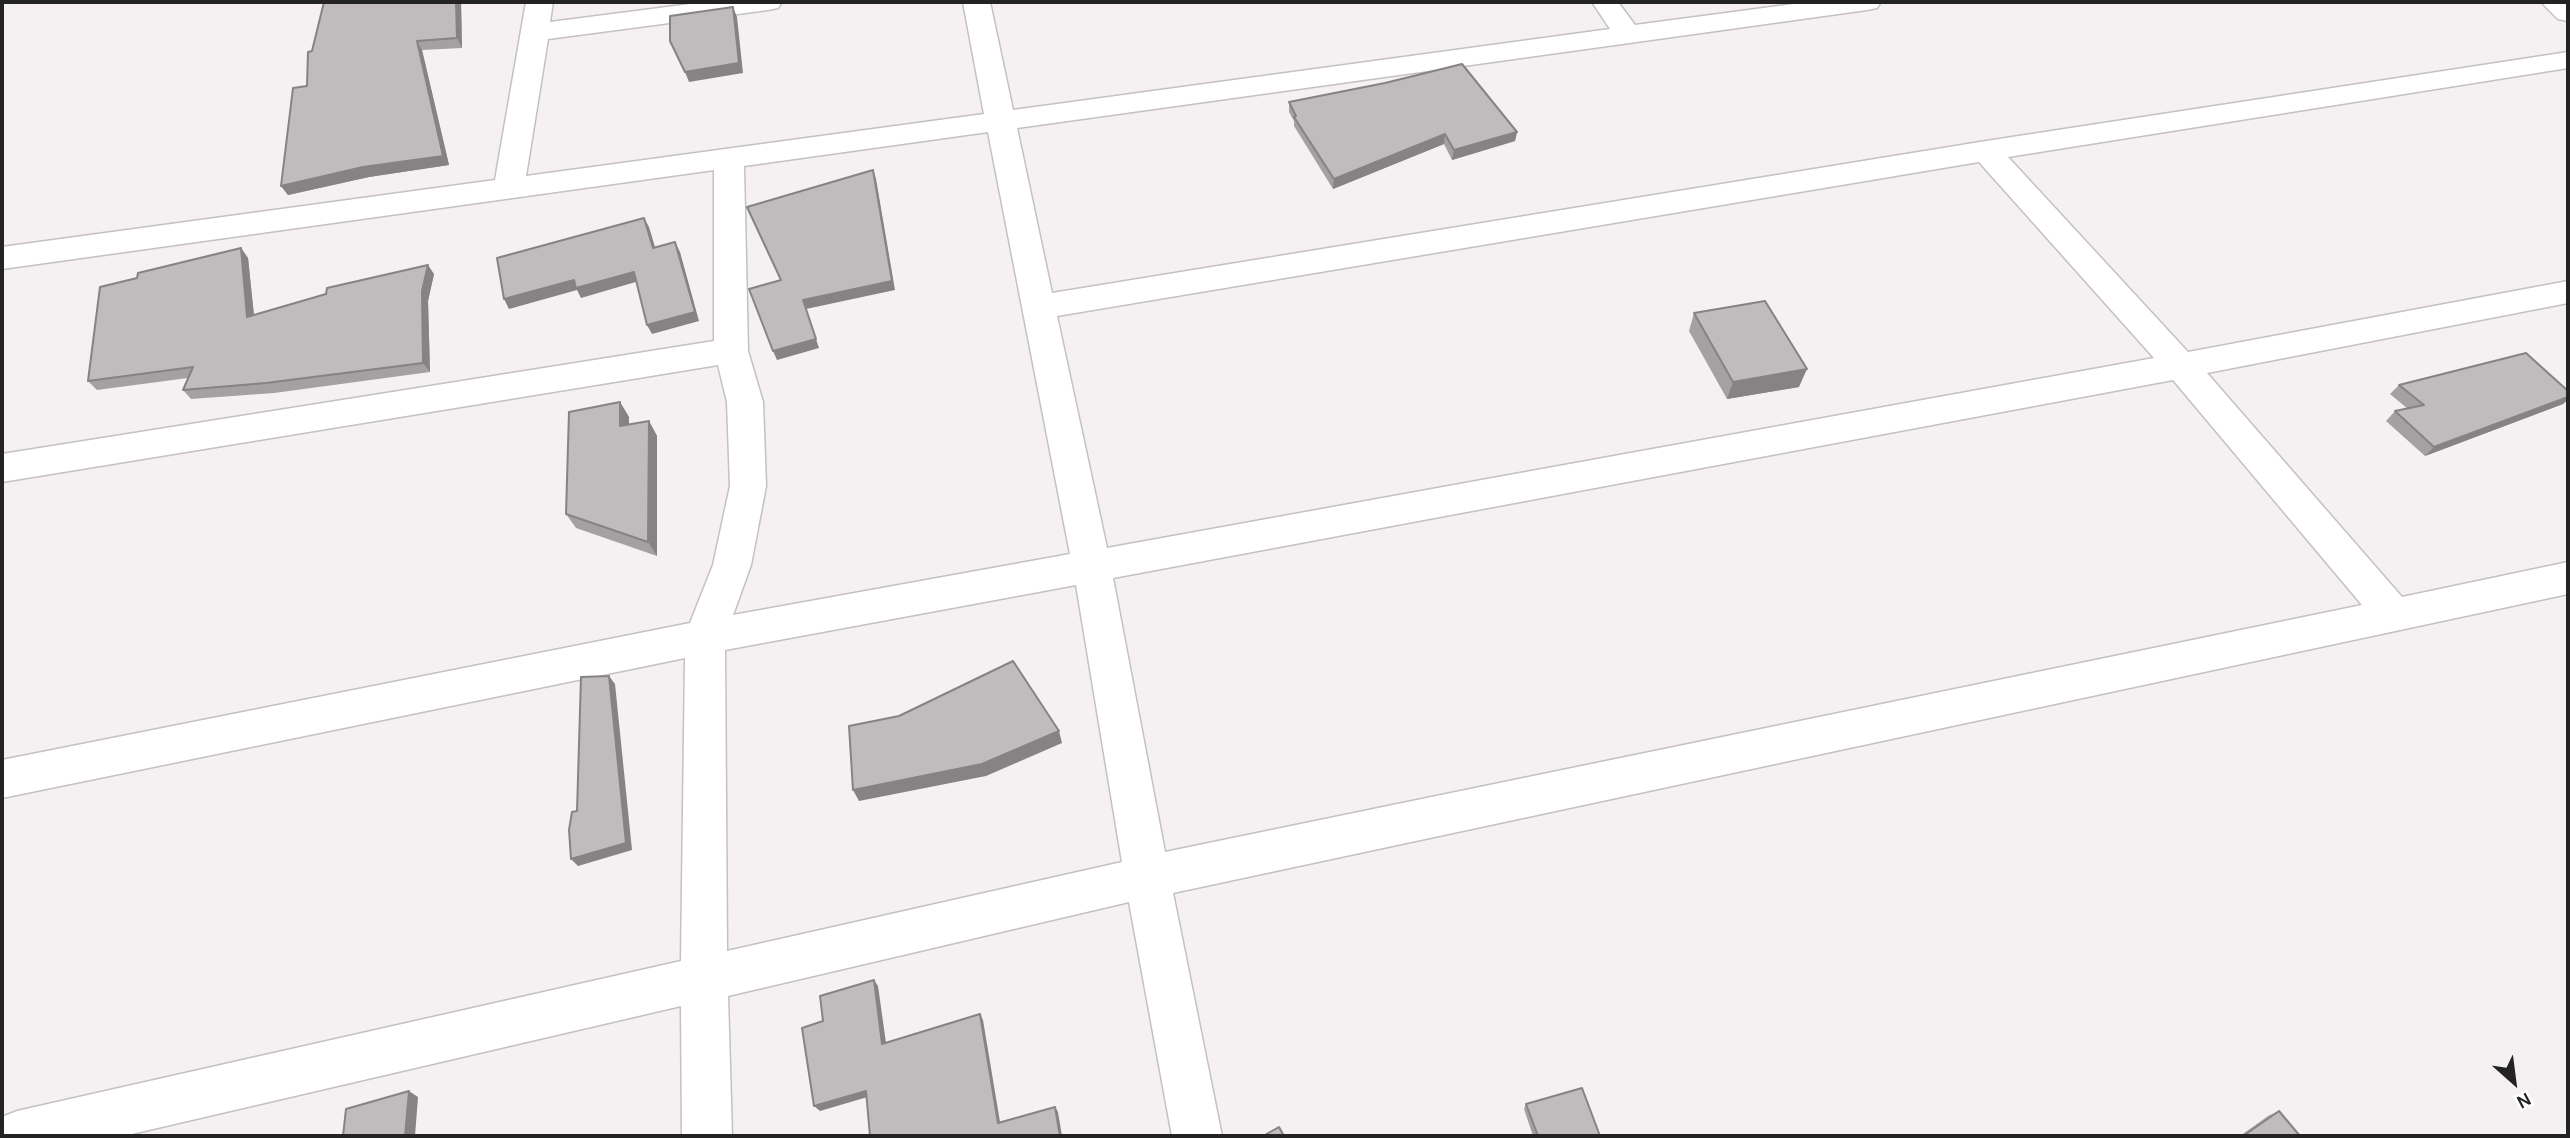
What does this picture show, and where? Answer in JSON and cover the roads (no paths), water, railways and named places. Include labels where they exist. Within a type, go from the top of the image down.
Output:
[{"type":"street","points":[[509,189],[540,2]]},
{"type":"street","points":[[535,32],[768,2]]},
{"type":"street","points":[[976,2],[1092,567],[1147,877],[1197,1136]]},
{"type":"street","points":[[1605,2],[1628,35]]},
{"type":"street","points":[[2554,2],[2568,13]]},
{"type":"street","points":[[2,258],[1850,3]]},
{"type":"street","points":[[1040,307],[1986,151],[2568,60]]},
{"type":"street","points":[[1986,151],[2180,366],[2394,615]]},
{"type":"street","points":[[707,1136],[704,979],[705,637],[732,565],[748,486],[746,402],[731,351],[729,159]]},
{"type":"street","points":[[2,779],[705,637],[2180,366],[2568,292]]},
{"type":"street","points":[[2,468],[731,351]]},
{"type":"street","points":[[17,1136],[1147,877],[2568,578]]}]
